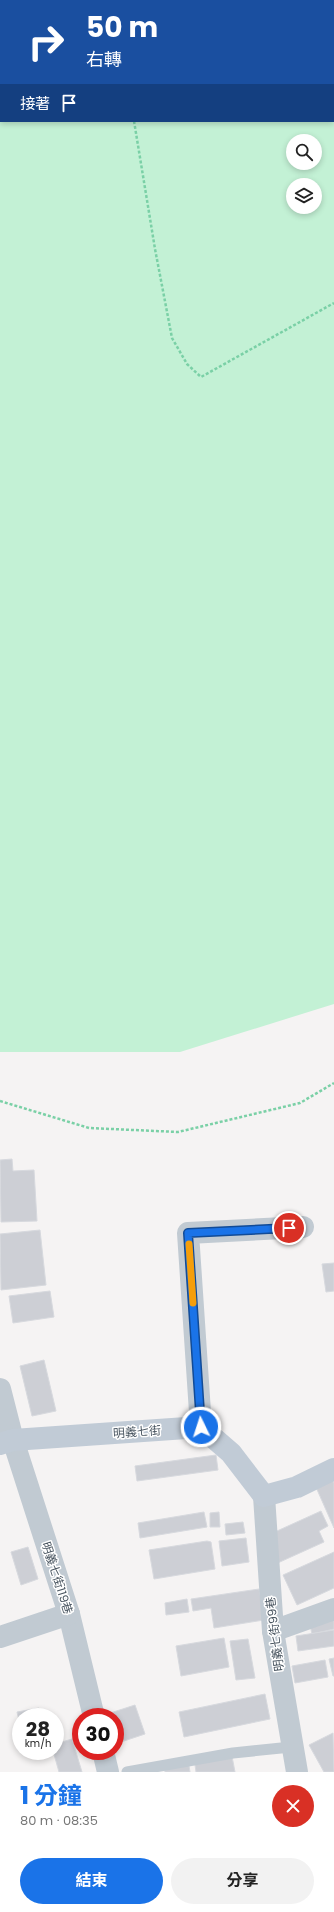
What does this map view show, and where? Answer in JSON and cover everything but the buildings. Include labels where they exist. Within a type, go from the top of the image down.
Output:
[{"type":"street","points":[[304,1228],[188,1233],[201,1427],[231,1453],[264,1496],[297,1487],[334,1469]]},
{"type":"street","name":"明義七街119巷","points":[[0,1389],[7,1442],[69,1614],[92,1708]]},
{"type":"street","name":"明義七街","points":[[7,1442],[201,1427]]},
{"type":"street","name":"明義七街99巷","points":[[264,1496],[273,1631],[291,1747],[297,1772]]},
{"type":"street","points":[[273,1631],[334,1609]]},
{"type":"street","points":[[0,1637],[69,1614]]},
{"type":"street","points":[[105,1760],[108,1772]]},
{"type":"lane","points":[[128,1772],[233,1753],[291,1747]]},
{"type":"path","points":[[134,122],[155,249],[172,338],[187,364],[201,377],[334,303]]},
{"type":"path","points":[[0,1100],[88,1128],[178,1132],[300,1103],[334,1084]]},
{"type":"green space","points":[[0,122],[334,122],[334,1004],[180,1052],[0,1052]]},
{"type":"slow traffic","points":[[189,1244],[193,1303]]},
{"type":"route","points":[[201,1427],[188,1233],[289,1228]]}]
